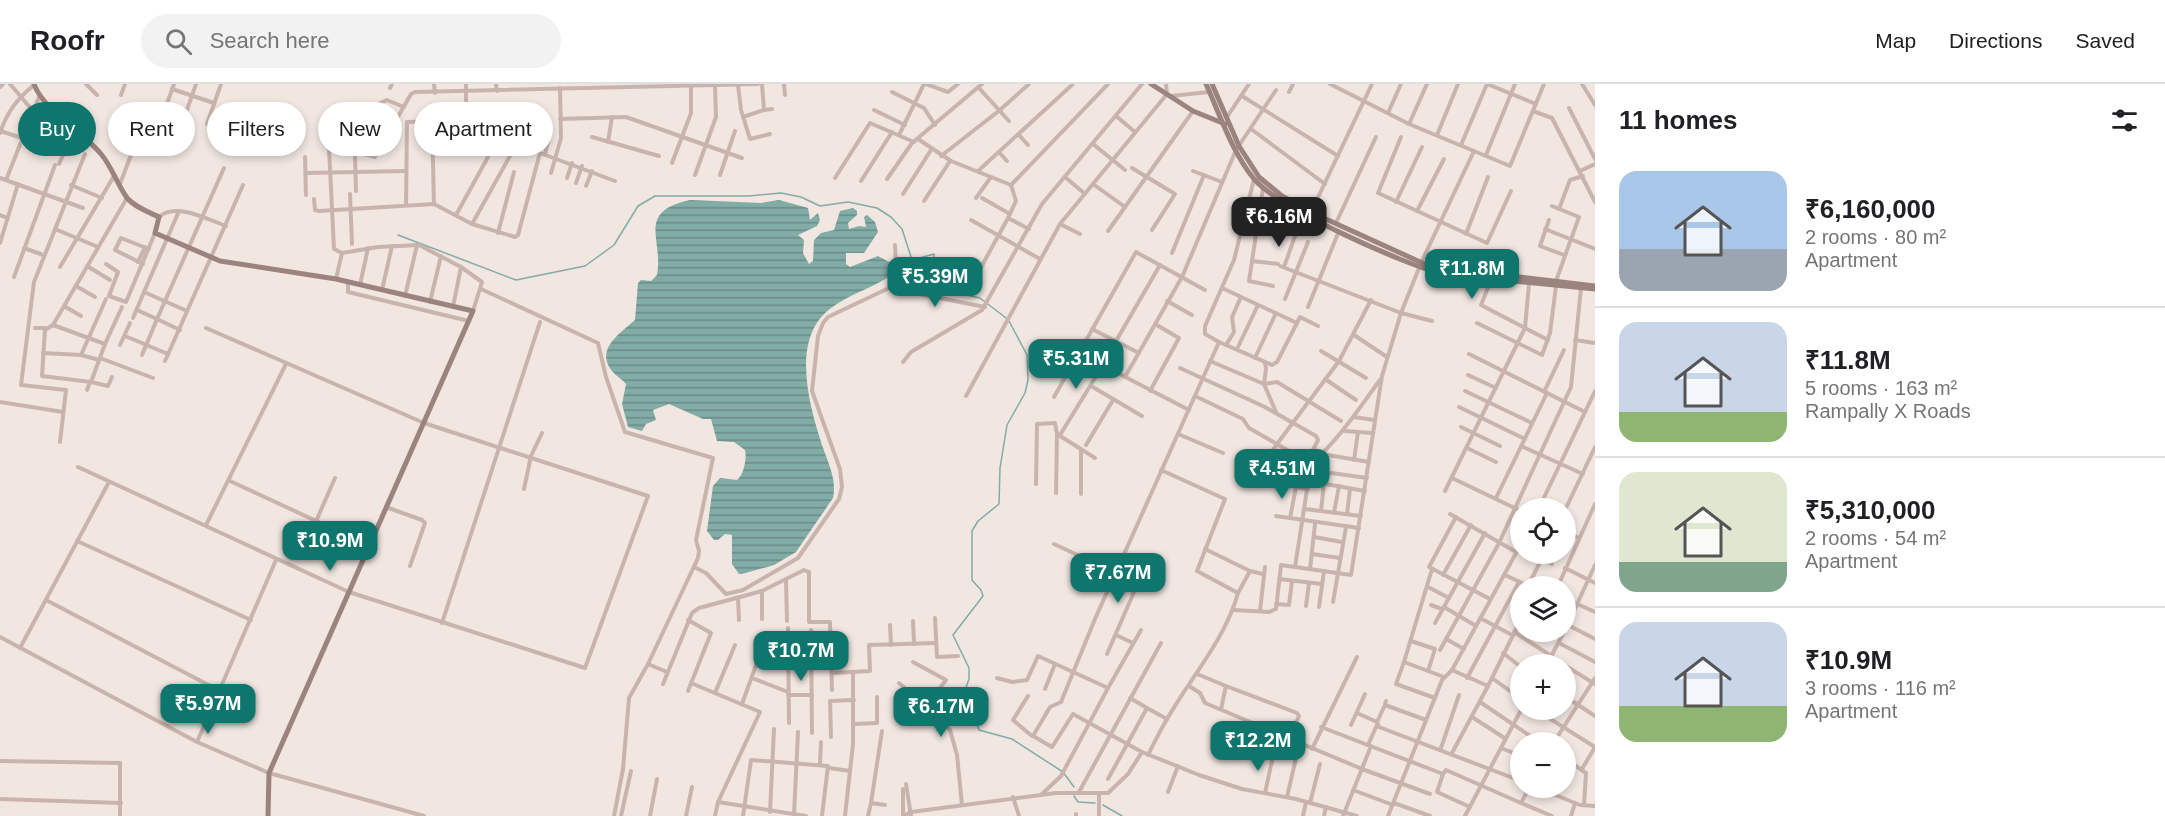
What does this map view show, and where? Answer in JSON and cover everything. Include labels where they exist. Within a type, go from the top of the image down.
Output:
[{"type":"street","points":[[10,84],[25,102]]},
{"type":"street","points":[[86,84],[97,95]]},
{"type":"street","points":[[121,95],[125,84]]},
{"type":"street","points":[[190,102],[196,84]]},
{"type":"street","points":[[215,102],[221,84]]},
{"type":"street","points":[[434,84],[435,93]]},
{"type":"street","points":[[466,84],[466,102]]},
{"type":"street","points":[[496,84],[497,91]]},
{"type":"street","points":[[404,107],[387,100],[359,115],[341,147],[375,157],[413,93],[580,86],[760,84],[764,110]]},
{"type":"street","points":[[784,84],[785,95]]},
{"type":"street","points":[[899,135],[925,84],[948,92],[958,84]]},
{"type":"street","points":[[941,156],[1029,84]]},
{"type":"street","points":[[978,171],[1073,84]]},
{"type":"street","points":[[1011,185],[1108,84]]},
{"type":"street","points":[[903,362],[911,352],[976,315],[984,307],[1020,247],[1042,204],[1142,84]]},
{"type":"street","points":[[1151,84],[1193,111],[1227,122]]},
{"type":"street","points":[[1166,84],[1169,95]]},
{"type":"street","points":[[1206,84],[1227,122]]},
{"type":"street","points":[[1212,84],[1237,148],[1254,179],[1263,188],[1288,204],[1340,231],[1442,274],[1529,284],[1595,287]]},
{"type":"street","points":[[1227,122],[1249,84]]},
{"type":"street","points":[[1289,92],[1293,84]]},
{"type":"street","points":[[1330,84],[1410,124],[1510,166],[1544,84]]},
{"type":"street","points":[[1341,89],[1343,84]]},
{"type":"street","points":[[1311,212],[1372,84]]},
{"type":"street","points":[[1388,113],[1401,84]]},
{"type":"street","points":[[1410,124],[1427,84]]},
{"type":"street","points":[[1437,135],[1458,84]]},
{"type":"street","points":[[1461,145],[1487,84],[1536,104]]},
{"type":"street","points":[[1486,155],[1515,84]]},
{"type":"street","points":[[1582,84],[1594,99],[1595,105]]},
{"type":"street","points":[[18,137],[0,132],[5,115],[34,85],[39,97],[45,102]]},
{"type":"street","points":[[672,163],[691,113],[691,85]]},
{"type":"street","points":[[695,175],[716,117],[714,85]]},
{"type":"street","points":[[738,85],[743,117],[750,139],[770,134]]},
{"type":"street","points":[[120,184],[137,139],[156,134],[173,86],[208,102]]},
{"type":"street","points":[[887,179],[916,141],[980,86],[1009,121]]},
{"type":"street","points":[[551,173],[561,138],[560,88]]},
{"type":"street","points":[[1125,376],[1182,277],[1237,148],[1276,90]]},
{"type":"street","points":[[892,92],[924,108],[935,125]]},
{"type":"street","points":[[966,396],[1060,224],[1135,132],[1169,95],[1209,92]]},
{"type":"street","points":[[1242,96],[1338,156]]},
{"type":"street","points":[[37,102],[39,97]]},
{"type":"street","points":[[1559,209],[1570,180],[1595,162],[1569,108]]},
{"type":"street","points":[[743,117],[772,109]]},
{"type":"street","points":[[874,110],[905,125]]},
{"type":"street","points":[[1108,231],[1193,111]]},
{"type":"street","points":[[1533,111],[1552,118],[1595,202]]},
{"type":"street","points":[[1116,116],[1135,132]]},
{"type":"street","points":[[608,141],[612,117]]},
{"type":"street","points":[[560,119],[626,117],[742,158]]},
{"type":"street","points":[[406,206],[407,122],[414,122]]},
{"type":"street","points":[[835,178],[869,123],[916,141],[951,161],[1011,185]]},
{"type":"street","points":[[1251,129],[1325,184]]},
{"type":"street","points":[[720,175],[735,131]]},
{"type":"street","points":[[861,181],[892,132]]},
{"type":"street","points":[[1019,135],[1028,145]]},
{"type":"street","points":[[592,137],[659,156]]},
{"type":"street","points":[[1335,224],[1376,137]]},
{"type":"street","points":[[1401,137],[1377,191],[1396,202],[1484,243],[1489,241],[1511,191]]},
{"type":"street","points":[[1092,144],[1125,170]]},
{"type":"street","points":[[1396,202],[1422,147]]},
{"type":"street","points":[[6,180],[18,148]]},
{"type":"street","points":[[1237,148],[1268,186],[1311,212],[1420,265],[1581,288],[1595,287]]},
{"type":"street","points":[[96,149],[102,155],[127,198],[135,205],[159,217]]},
{"type":"street","points":[[903,194],[931,150]]},
{"type":"street","points":[[1234,610],[1273,611],[1281,565],[1351,575],[1374,420],[1387,357],[1401,312],[1420,265],[1474,151]]},
{"type":"street","points":[[999,152],[1007,161]]},
{"type":"street","points":[[14,277],[44,194],[61,156]]},
{"type":"street","points":[[60,442],[66,390],[21,384],[34,282],[84,156]]},
{"type":"street","points":[[305,156],[306,195]]},
{"type":"street","points":[[267,816],[269,773],[469,321],[482,282],[461,267],[417,245],[368,248],[342,254],[334,249],[329,156]]},
{"type":"street","points":[[433,156],[434,204]]},
{"type":"street","points":[[472,224],[510,156]]},
{"type":"street","points":[[314,199],[316,211],[434,204],[472,224],[515,237],[518,235],[542,156]]},
{"type":"street","points":[[550,156],[582,166],[615,181]]},
{"type":"street","points":[[355,157],[356,191]]},
{"type":"street","points":[[456,215],[488,157]]},
{"type":"street","points":[[1417,211],[1444,159]]},
{"type":"street","points":[[924,201],[951,161]]},
{"type":"street","points":[[567,178],[572,163]]},
{"type":"street","points":[[576,183],[582,166]]},
{"type":"street","points":[[142,355],[224,168]]},
{"type":"street","points":[[1132,168],[1175,194],[1152,230]]},
{"type":"street","points":[[306,173],[405,171]]},
{"type":"street","points":[[586,186],[592,171]]},
{"type":"street","points":[[1193,171],[1222,182]]},
{"type":"street","points":[[498,233],[514,172]]},
{"type":"street","points":[[1172,253],[1204,175]]},
{"type":"street","points":[[60,267],[114,176]]},
{"type":"street","points":[[991,177],[979,198],[1029,229]]},
{"type":"street","points":[[1065,177],[1084,194]]},
{"type":"street","points":[[1466,234],[1488,177]]},
{"type":"street","points":[[0,178],[83,208]]},
{"type":"street","points":[[1254,179],[1234,260],[1204,330],[1205,334],[1272,365],[1277,363],[1300,317],[1318,326]]},
{"type":"street","points":[[0,243],[18,184]]},
{"type":"street","points":[[1093,184],[1125,207]]},
{"type":"street","points":[[71,185],[102,198]]},
{"type":"street","points":[[165,361],[243,185]]},
{"type":"street","points":[[973,282],[1016,201],[1011,185]]},
{"type":"street","points":[[1263,188],[1249,281],[1273,286]]},
{"type":"street","points":[[350,194],[352,244]]},
{"type":"street","points":[[35,328],[53,325],[127,198]]},
{"type":"street","points":[[1477,323],[1542,355],[1548,340],[1556,284],[1564,255],[1579,217],[1552,206]]},
{"type":"street","points":[[133,318],[179,211]]},
{"type":"street","points":[[106,264],[118,272],[109,296],[125,303],[155,234],[159,217],[166,212],[179,211],[226,226]]},
{"type":"street","points":[[0,214],[8,218]]},
{"type":"street","points":[[971,220],[1040,259]]},
{"type":"street","points":[[1549,220],[1540,246],[1564,255]]},
{"type":"street","points":[[1060,224],[1080,234]]},
{"type":"street","points":[[55,229],[98,247]]},
{"type":"street","points":[[1545,229],[1595,249]]},
{"type":"street","points":[[1308,307],[1340,231]]},
{"type":"street","points":[[155,234],[212,258],[336,279],[430,303],[473,311]]},
{"type":"street","points":[[1280,266],[1295,236]]},
{"type":"street","points":[[141,263],[115,250],[121,238],[147,248]]},
{"type":"street","points":[[1285,299],[1308,242]]},
{"type":"street","points":[[405,296],[417,245]]},
{"type":"street","points":[[889,288],[896,268],[895,245]]},
{"type":"street","points":[[382,290],[392,246]]},
{"type":"street","points":[[24,248],[43,255]]},
{"type":"street","points":[[360,286],[368,248]]},
{"type":"street","points":[[1054,397],[1136,252],[1205,290]]},
{"type":"street","points":[[336,279],[342,254]]},
{"type":"street","points":[[430,303],[441,256]]},
{"type":"street","points":[[1252,261],[1280,266],[1401,312],[1432,321]]},
{"type":"street","points":[[1116,341],[1160,265]]},
{"type":"street","points":[[87,266],[110,280]]},
{"type":"street","points":[[453,308],[461,267]]},
{"type":"street","points":[[1491,280],[1481,305],[1548,340]]},
{"type":"street","points":[[348,283],[348,292],[469,321]]},
{"type":"street","points":[[1445,491],[1525,328],[1529,284]]},
{"type":"street","points":[[76,286],[95,297]]},
{"type":"street","points":[[694,567],[706,573],[726,594],[743,590],[798,558],[839,499],[842,487],[840,468],[812,391],[818,336],[823,322],[828,317],[889,288],[984,307]]},
{"type":"street","points":[[1222,288],[1297,323]]},
{"type":"street","points":[[1518,498],[1572,385],[1581,288]]},
{"type":"street","points":[[481,289],[598,343],[606,377],[625,432],[713,458],[702,502],[696,540],[699,550],[694,567],[648,664],[628,698],[623,769],[614,816]]},
{"type":"street","points":[[144,292],[187,311]]},
{"type":"street","points":[[1226,345],[1234,332],[1232,317],[1241,297]]},
{"type":"street","points":[[81,356],[106,299]]},
{"type":"street","points":[[1263,466],[1339,361],[1371,300]]},
{"type":"street","points":[[1167,301],[1192,315]]},
{"type":"street","points":[[1237,350],[1258,305]]},
{"type":"street","points":[[64,306],[81,316]]},
{"type":"street","points":[[87,390],[122,307]]},
{"type":"street","points":[[136,310],[180,330]]},
{"type":"street","points":[[1256,358],[1276,313]]},
{"type":"street","points":[[442,623],[540,322]]},
{"type":"street","points":[[120,345],[130,324]]},
{"type":"street","points":[[1150,391],[1179,338],[1155,324]]},
{"type":"street","points":[[53,325],[105,344]]},
{"type":"street","points":[[45,328],[42,376],[108,386],[112,377]]},
{"type":"street","points":[[78,467],[349,592],[585,668],[648,496],[531,456],[423,423],[206,328]]},
{"type":"street","points":[[1092,329],[1138,353]]},
{"type":"street","points":[[1354,335],[1387,357]]},
{"type":"street","points":[[125,336],[168,354]]},
{"type":"street","points":[[1575,340],[1595,343]]},
{"type":"street","points":[[1033,736],[1050,707],[1061,702],[1115,574],[1219,342]]},
{"type":"street","points":[[1496,498],[1564,350]]},
{"type":"street","points":[[1321,351],[1366,378]]},
{"type":"street","points":[[43,353],[99,359],[153,378]]},
{"type":"street","points":[[1079,353],[1189,410]]},
{"type":"street","points":[[1469,354],[1585,412]]},
{"type":"street","points":[[1210,361],[1264,384],[1276,382],[1341,421]]},
{"type":"street","points":[[1264,362],[1266,369],[1264,384],[1276,413]]},
{"type":"street","points":[[206,525],[230,481],[286,364]]},
{"type":"street","points":[[1058,435],[1091,386],[1102,365]]},
{"type":"street","points":[[1180,368],[1276,413],[1317,438],[1313,450],[1318,458]]},
{"type":"street","points":[[1468,375],[1496,388]]},
{"type":"street","points":[[1295,567],[1311,464],[1344,431],[1382,376]]},
{"type":"street","points":[[1325,379],[1356,400]]},
{"type":"street","points":[[1091,386],[1142,416]]},
{"type":"street","points":[[1465,391],[1532,423]]},
{"type":"street","points":[[1544,498],[1595,391]]},
{"type":"street","points":[[1195,396],[1243,419],[1249,428],[1311,464]]},
{"type":"street","points":[[1086,445],[1113,400]]},
{"type":"street","points":[[2,402],[63,412]]},
{"type":"street","points":[[1459,407],[1525,439]]},
{"type":"street","points":[[1354,417],[1374,420]]},
{"type":"street","points":[[1036,484],[1036,426],[1056,423],[1058,435],[1056,493]]},
{"type":"street","points":[[1461,427],[1500,446]]},
{"type":"street","points":[[1344,431],[1372,433]]},
{"type":"street","points":[[1354,460],[1358,432]]},
{"type":"street","points":[[524,489],[531,456],[542,433]]},
{"type":"street","points":[[1178,434],[1223,453]]},
{"type":"street","points":[[1058,435],[1095,458]]},
{"type":"street","points":[[1521,446],[1583,474]]},
{"type":"street","points":[[1571,498],[1595,447]]},
{"type":"street","points":[[1467,448],[1496,462]]},
{"type":"street","points":[[1081,450],[1081,494]]},
{"type":"street","points":[[1242,453],[1296,487],[1308,489]]},
{"type":"street","points":[[1322,454],[1369,462]]},
{"type":"street","points":[[1161,470],[1225,499],[1197,567],[1197,573],[1238,593]]},
{"type":"street","points":[[1310,470],[1367,478]]},
{"type":"street","points":[[317,519],[335,478]]},
{"type":"street","points":[[1452,478],[1510,505]]},
{"type":"street","points":[[230,481],[317,519],[368,545]]},
{"type":"street","points":[[1309,481],[1365,491]]},
{"type":"street","points":[[20,648],[109,482]]},
{"type":"street","points":[[1321,511],[1324,484]]},
{"type":"street","points":[[1334,513],[1339,486]]},
{"type":"street","points":[[1290,518],[1296,487]]},
{"type":"street","points":[[1347,514],[1350,489]]},
{"type":"street","points":[[1562,576],[1595,504]]},
{"type":"street","points":[[386,507],[425,523],[410,566]]},
{"type":"street","points":[[1305,509],[1361,516]]},
{"type":"street","points":[[1450,514],[1510,549]]},
{"type":"street","points":[[1276,516],[1315,524],[1359,528]]},
{"type":"street","points":[[1435,699],[1396,684],[1428,587],[1432,569],[1429,567],[1456,517]]},
{"type":"street","points":[[1440,650],[1499,543],[1510,517]]},
{"type":"street","points":[[1310,569],[1315,524]]},
{"type":"street","points":[[1443,575],[1471,525]]},
{"type":"street","points":[[1334,602],[1346,527]]},
{"type":"street","points":[[1435,623],[1485,533]]},
{"type":"street","points":[[1314,537],[1342,542]]},
{"type":"street","points":[[77,541],[251,620]]},
{"type":"street","points":[[1054,544],[1137,586]]},
{"type":"street","points":[[1205,549],[1250,571],[1263,574]]},
{"type":"street","points":[[1312,554],[1340,558]]},
{"type":"street","points":[[197,742],[276,560]]},
{"type":"street","points":[[1107,654],[1147,562]]},
{"type":"street","points":[[1388,816],[1444,677],[1452,670],[1510,564]]},
{"type":"street","points":[[1576,608],[1595,565]]},
{"type":"street","points":[[1260,611],[1264,567]]},
{"type":"street","points":[[1565,568],[1595,583]]},
{"type":"street","points":[[1432,569],[1490,600]]},
{"type":"street","points":[[663,684],[688,620],[699,608],[762,591],[804,570],[809,572],[809,622],[830,622],[831,690]]},
{"type":"street","points":[[1148,755],[1167,719],[1197,674],[1234,610],[1238,593],[1250,571]]},
{"type":"street","points":[[1319,607],[1324,571]]},
{"type":"street","points":[[1505,575],[1510,578]]},
{"type":"street","points":[[1279,579],[1322,584]]},
{"type":"street","points":[[786,580],[787,621]]},
{"type":"street","points":[[1276,604],[1290,603],[1292,581]]},
{"type":"street","points":[[1306,606],[1309,583]]},
{"type":"street","points":[[1428,587],[1449,598]]},
{"type":"street","points":[[762,591],[762,619]]},
{"type":"street","points":[[738,598],[739,620]]},
{"type":"street","points":[[1467,678],[1510,598]]},
{"type":"street","points":[[46,600],[220,691]]},
{"type":"street","points":[[1578,604],[1595,612]]},
{"type":"street","points":[[1431,605],[1443,608],[1476,626]]},
{"type":"street","points":[[935,618],[937,657],[958,656]]},
{"type":"street","points":[[1480,618],[1510,632]]},
{"type":"street","points":[[688,620],[711,633],[688,691]]},
{"type":"street","points":[[913,621],[914,644]]},
{"type":"street","points":[[890,625],[891,645]]},
{"type":"street","points":[[788,628],[789,723]]},
{"type":"street","points":[[811,630],[812,733]]},
{"type":"street","points":[[1042,794],[1063,772],[1141,630]]},
{"type":"street","points":[[1576,631],[1595,639]]},
{"type":"street","points":[[1116,635],[1133,643]]},
{"type":"street","points":[[0,637],[197,742],[269,773],[424,816]]},
{"type":"street","points":[[1446,639],[1464,649]]},
{"type":"street","points":[[1452,753],[1480,702],[1510,639]]},
{"type":"street","points":[[1411,641],[1435,649],[1428,671]]},
{"type":"street","points":[[1528,642],[1547,654]]},
{"type":"street","points":[[832,673],[870,671],[870,645],[936,643]]},
{"type":"street","points":[[1079,792],[1161,643]]},
{"type":"street","points":[[1554,654],[1559,643],[1595,662]]},
{"type":"street","points":[[715,693],[735,645]]},
{"type":"street","points":[[1503,653],[1510,658]]},
{"type":"street","points":[[742,704],[760,654]]},
{"type":"street","points":[[997,678],[1012,682],[1027,680],[1038,656],[1108,688]]},
{"type":"street","points":[[1312,749],[1357,657]]},
{"type":"street","points":[[788,660],[811,661]]},
{"type":"street","points":[[913,662],[946,680],[924,709]]},
{"type":"street","points":[[1404,662],[1444,677]]},
{"type":"street","points":[[648,664],[667,672]]},
{"type":"street","points":[[1046,689],[1055,664]]},
{"type":"street","points":[[1452,670],[1488,686]]},
{"type":"street","points":[[1560,732],[1594,681],[1576,671]]},
{"type":"street","points":[[845,816],[854,724],[853,672]]},
{"type":"street","points":[[1197,674],[1297,713],[1299,716],[1289,739]]},
{"type":"street","points":[[752,678],[788,693],[812,695]]},
{"type":"street","points":[[1492,678],[1510,691]]},
{"type":"street","points":[[691,683],[760,712],[718,802],[715,816]]},
{"type":"street","points":[[899,684],[924,709],[950,730],[957,756],[962,805]]},
{"type":"street","points":[[1189,686],[1200,693],[1205,703],[1312,749],[1430,794]]},
{"type":"street","points":[[1221,709],[1226,686]]},
{"type":"street","points":[[1352,725],[1365,694]]},
{"type":"street","points":[[1441,749],[1459,695]]},
{"type":"street","points":[[1028,696],[1013,720],[1052,747],[1072,714],[1148,755],[1242,789],[1308,802],[1343,814],[1357,816]]},
{"type":"street","points":[[854,724],[877,723],[877,697]]},
{"type":"street","points":[[1130,698],[1167,719]]},
{"type":"street","points":[[831,737],[830,701],[854,700]]},
{"type":"street","points":[[1480,702],[1525,732]]},
{"type":"street","points":[[1343,814],[1362,769],[1385,703],[1426,720]]},
{"type":"street","points":[[1578,704],[1595,716]]},
{"type":"street","points":[[1108,780],[1147,708]]},
{"type":"street","points":[[1357,713],[1510,776]]},
{"type":"street","points":[[1472,717],[1506,739]]},
{"type":"street","points":[[1465,816],[1515,720]]},
{"type":"street","points":[[1552,720],[1595,747],[1582,769]]},
{"type":"street","points":[[1321,727],[1443,774]]},
{"type":"street","points":[[772,813],[774,729]]},
{"type":"street","points":[[868,816],[882,731]]},
{"type":"street","points":[[794,814],[798,732]]},
{"type":"street","points":[[820,765],[821,742]]},
{"type":"street","points":[[1501,748],[1510,752]]},
{"type":"street","points":[[903,789],[903,816],[1013,797],[1079,792],[1108,793],[1142,752]]},
{"type":"street","points":[[1287,798],[1297,754]]},
{"type":"street","points":[[1265,793],[1273,756]]},
{"type":"street","points":[[0,761],[120,763],[120,816]]},
{"type":"street","points":[[743,816],[749,761],[796,762],[850,771]]},
{"type":"street","points":[[1303,816],[1320,764]]},
{"type":"street","points":[[1576,765],[1586,773],[1584,805]]},
{"type":"street","points":[[1168,792],[1178,766]]},
{"type":"street","points":[[822,816],[829,768]]},
{"type":"street","points":[[1470,807],[1437,792],[1446,770],[1552,816]]},
{"type":"street","points":[[621,816],[631,771]]},
{"type":"street","points":[[650,816],[657,779]]},
{"type":"street","points":[[906,784],[911,814]]},
{"type":"street","points":[[686,816],[692,787]]},
{"type":"street","points":[[1353,790],[1430,816]]},
{"type":"street","points":[[1099,793],[1099,816]]},
{"type":"street","points":[[1013,797],[1019,816]]},
{"type":"street","points":[[1521,803],[1524,798]]},
{"type":"street","points":[[1563,798],[1575,803],[1595,806]]},
{"type":"street","points":[[0,799],[121,803]]},
{"type":"street","points":[[718,802],[772,813],[806,816]]},
{"type":"street","points":[[871,803],[885,805]]},
{"type":"street","points":[[1571,816],[1575,803]]},
{"type":"street","points":[[1324,816],[1326,807]]},
{"type":"water","points":[[690,200],[761,203],[779,200],[808,208],[810,220],[818,213],[820,220],[817,226],[798,235],[804,240],[803,253],[809,264],[813,261],[814,240],[821,233],[834,230],[840,211],[853,208],[857,211],[857,215],[848,223],[849,229],[859,226],[866,227],[864,217],[867,215],[875,222],[878,232],[864,253],[846,253],[846,264],[850,267],[878,256],[891,263],[892,273],[887,278],[831,308],[818,321],[810,336],[806,373],[808,392],[833,478],[833,498],[796,552],[774,565],[742,574],[739,574],[732,564],[732,535],[725,534],[718,540],[714,540],[707,531],[713,486],[720,478],[737,480],[739,478],[746,457],[745,450],[734,442],[717,441],[711,419],[703,419],[669,404],[653,410],[656,420],[646,424],[642,431],[628,427],[622,404],[626,384],[607,363],[608,348],[617,336],[635,320],[638,283],[641,280],[651,281],[657,275],[657,220],[673,205]]},
{"type":"waterway","points":[[398,235],[516,280],[585,266],[614,245],[638,206],[655,196],[749,196],[781,193],[801,197],[820,206],[848,202],[877,208],[891,217],[902,229],[912,260],[934,254],[934,266],[957,293],[980,298],[1006,318]]},
{"type":"waterway","points":[[1009,321],[1027,355],[1028,380],[1025,393],[1007,425],[1000,468],[999,504],[978,521],[972,531],[972,580],[983,596],[953,635],[969,668],[969,679],[962,699],[972,711],[979,730],[1012,739],[1063,772],[1074,787]]},
{"type":"waterway","points":[[1074,796],[1078,802],[1095,803]]},
{"type":"waterway","points":[[1103,805],[1122,816]]}]
